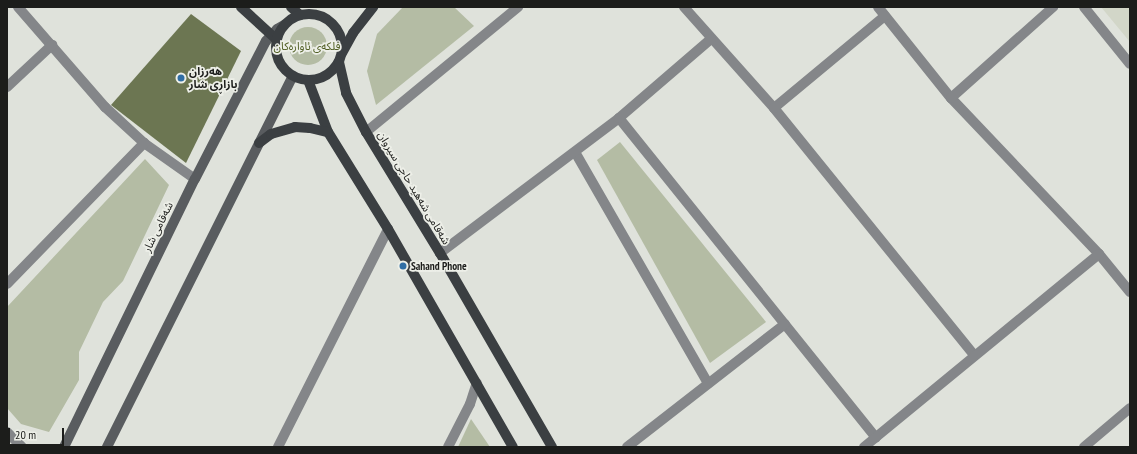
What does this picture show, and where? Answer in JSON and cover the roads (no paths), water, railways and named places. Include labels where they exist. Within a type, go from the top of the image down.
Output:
[{"type":"main road","points":[[241,7],[274,37],[281,65],[293,76],[308,80],[326,76],[373,7]]},
{"type":"main road","points":[[291,7],[304,15],[323,17],[335,26],[342,43],[340,57]]},
{"type":"main road","points":[[274,37],[284,26],[317,7]]},
{"type":"main road","name":"شەقامی شار","points":[[64,447],[195,179],[266,41],[274,37]]},
{"type":"main road","name":"شەقامی شەهید حاجی سیروان","points":[[340,57],[346,93],[366,132],[440,253],[552,447]]},
{"type":"main road","points":[[107,447],[293,76]]},
{"type":"main road","points":[[308,80],[328,132],[388,228],[513,447]]},
{"type":"main road","points":[[259,143],[271,134],[295,127],[310,128],[328,132]]},
{"type":"street","points":[[18,7],[105,107],[144,143],[195,179]]},
{"type":"street","points":[[366,132],[518,7]]},
{"type":"street","points":[[684,7],[774,108],[974,355]]},
{"type":"street","points":[[878,7],[951,98],[1100,254],[1129,289]]},
{"type":"street","points":[[951,98],[1053,7]]},
{"type":"street","points":[[1084,7],[1130,64]]},
{"type":"street","points":[[774,108],[885,16]]},
{"type":"street","points":[[440,253],[619,118],[711,39]]},
{"type":"street","points":[[7,87],[52,45]]},
{"type":"street","points":[[619,118],[876,438]]},
{"type":"street","points":[[7,284],[144,143]]},
{"type":"street","points":[[575,152],[708,384]]},
{"type":"street","points":[[278,447],[388,228]]},
{"type":"street","points":[[864,447],[974,355],[1100,254]]},
{"type":"street","points":[[627,447],[785,324]]},
{"type":"street","points":[[448,447],[470,404],[477,383]]},
{"type":"street","points":[[1084,447],[1130,408]]},
{"type":"street","points":[[7,432],[22,447]]},
{"type":"place","name":"هەرزان بازاڕی شار","points":[[181,78]]},
{"type":"place","name":"Sahand Phone","points":[[403,266]]},
{"type":"park label","name":"فلکەی ئاوارەکان","points":[[307,46]]}]
